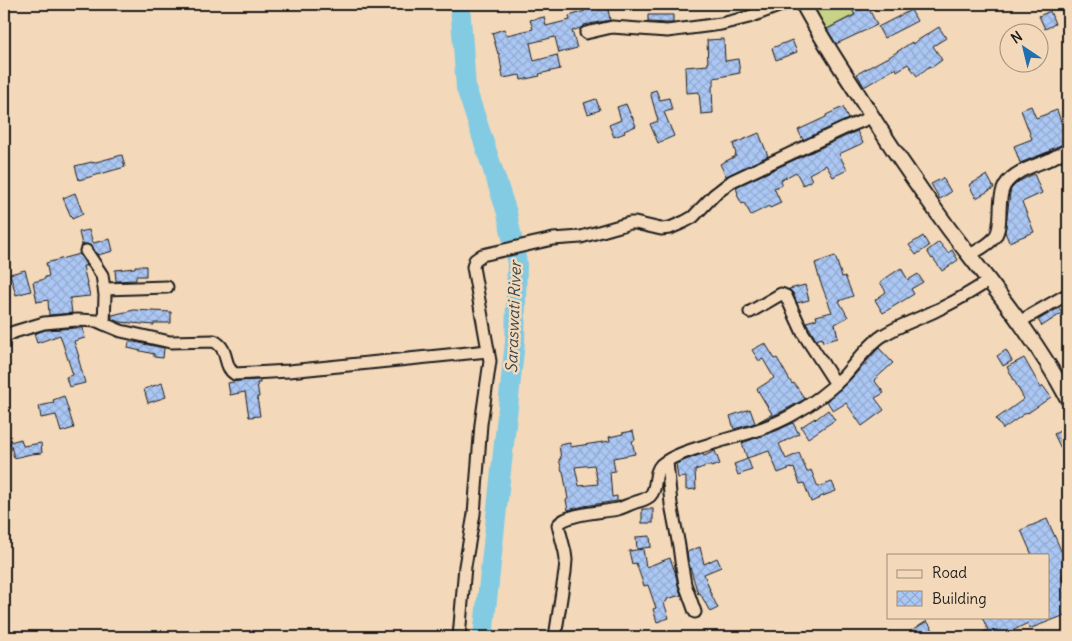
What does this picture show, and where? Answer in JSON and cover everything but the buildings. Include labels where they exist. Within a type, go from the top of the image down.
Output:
[{"type":"main road","points":[[803,4],[828,48],[927,199],[990,280],[1044,358],[1068,399]]},
{"type":"street","points":[[586,33],[612,27],[667,32],[721,24],[749,17],[784,4]]},
{"type":"street","points":[[459,637],[465,566],[474,514],[481,424],[490,361],[473,266],[475,260],[482,254],[553,240],[582,237],[630,223],[661,230],[670,228],[693,217],[714,195],[732,181],[872,117]]},
{"type":"street","points":[[970,256],[994,237],[998,230],[1001,196],[1005,185],[1012,177],[1068,149]]},
{"type":"street","points":[[86,251],[102,276],[105,290],[104,324]]},
{"type":"street","points":[[555,637],[565,572],[565,552],[558,530],[559,522],[598,511],[618,509],[646,499],[651,496],[660,466],[687,451],[767,427],[793,415],[821,397],[836,384],[881,337],[896,328],[938,310],[990,280]]},
{"type":"street","points":[[105,290],[167,287]]},
{"type":"street","points":[[750,312],[781,294],[786,296],[803,333],[836,384]]},
{"type":"street","points":[[1019,322],[1068,294]]},
{"type":"street","points":[[4,337],[44,323],[77,320],[97,321],[121,330],[170,342],[214,341],[224,348],[229,366],[236,374],[289,371],[488,351]]},
{"type":"street","points":[[667,462],[671,504],[681,561],[695,612]]},
{"type":"green space","points":[[805,4],[849,4],[855,14],[821,32]]},
{"type":"waterway","name":"Saraswati River","points":[[460,4],[466,88],[507,213],[517,263],[515,342],[483,637]]}]
